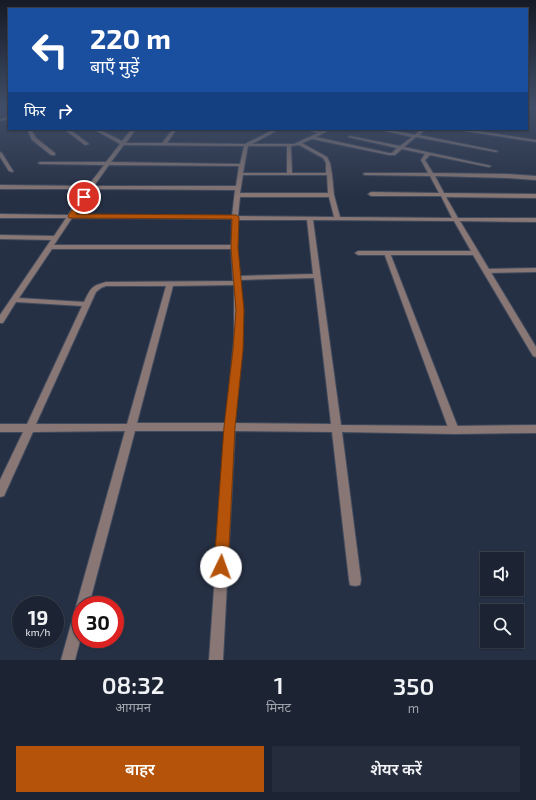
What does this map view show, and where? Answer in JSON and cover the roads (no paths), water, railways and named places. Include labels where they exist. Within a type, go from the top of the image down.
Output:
[{"type":"street","points":[[33,137],[53,154]]},
{"type":"street","points":[[76,137],[86,144]]},
{"type":"street","points":[[110,137],[124,144],[289,146],[300,144],[312,138],[384,154],[393,154],[415,137]]},
{"type":"street","points":[[0,321],[90,187],[129,137]]},
{"type":"street","points":[[164,144],[169,137]]},
{"type":"street","points":[[246,145],[262,137]]},
{"type":"street","points":[[420,137],[496,152]]},
{"type":"street","points":[[507,137],[536,141]]},
{"type":"street","points":[[350,138],[489,166]]},
{"type":"street","points":[[300,144],[325,157],[330,174],[331,195],[338,219]]},
{"type":"street","points":[[216,660],[230,427],[238,350],[240,310],[234,248],[238,192],[246,145]]},
{"type":"street","points":[[289,146],[290,174]]},
{"type":"street","points":[[0,153],[11,171]]},
{"type":"street","points":[[428,154],[423,160],[442,195],[475,253],[535,348]]},
{"type":"street","points":[[40,163],[242,165]]},
{"type":"street","points":[[241,174],[330,174]]},
{"type":"street","points":[[365,174],[508,176],[536,178]]},
{"type":"street","points":[[0,187],[90,187],[331,195]]},
{"type":"street","points":[[371,194],[536,196]]},
{"type":"street","points":[[0,216],[536,220]]},
{"type":"street","points":[[310,219],[355,580]]},
{"type":"street","points":[[0,237],[56,238]]},
{"type":"street","points":[[50,247],[234,248]]},
{"type":"street","points":[[358,253],[475,253]]},
{"type":"street","points":[[387,253],[454,430]]},
{"type":"street","points":[[486,271],[536,270]]},
{"type":"street","points":[[0,492],[93,291],[98,286],[106,284],[170,284],[318,276]]},
{"type":"street","points":[[84,596],[170,284]]},
{"type":"street","points":[[14,300],[87,304]]},
{"type":"street","points":[[0,428],[230,427],[454,430],[536,429]]},
{"type":"street","points":[[68,660],[72,645]]}]
